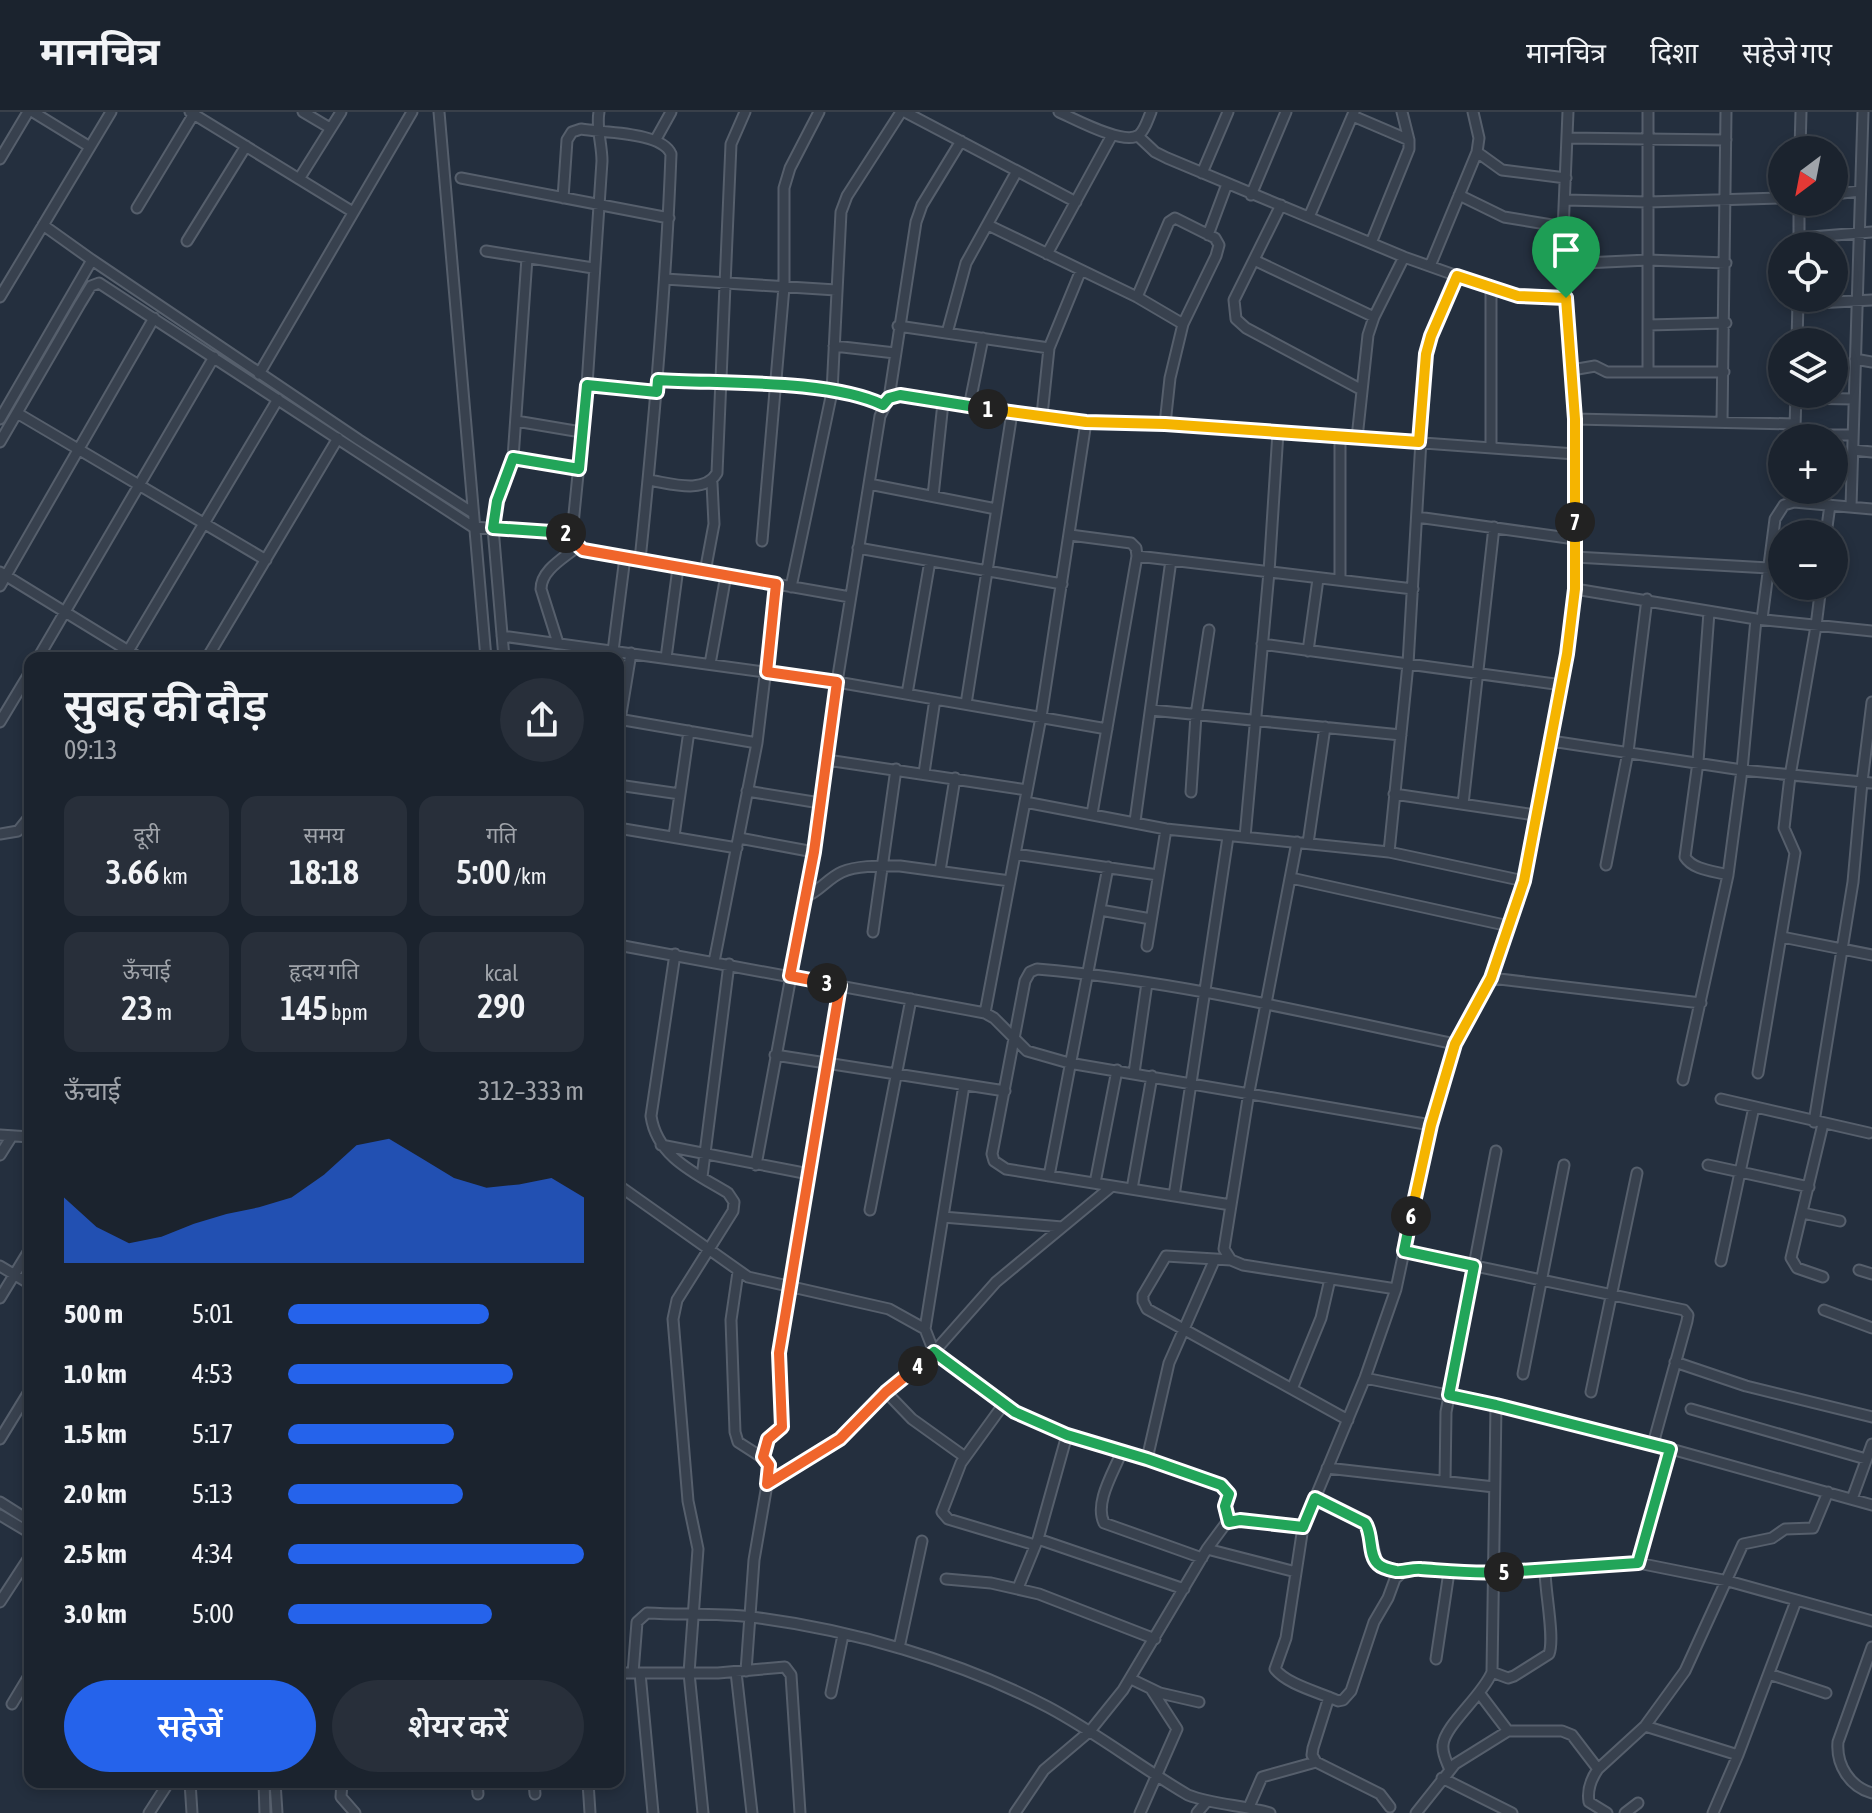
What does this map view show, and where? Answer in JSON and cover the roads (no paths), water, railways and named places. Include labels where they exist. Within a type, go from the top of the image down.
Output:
[{"type":"street","points":[[0,159],[30,112],[90,147]]},
{"type":"street","points":[[0,297],[111,112]]},
{"type":"street","points":[[303,112],[330,128]]},
{"type":"street","points":[[299,179],[341,112]]},
{"type":"street","points":[[259,374],[412,112]]},
{"type":"street","points":[[439,112],[485,652]]},
{"type":"street","points":[[577,547],[572,534],[587,385],[603,143],[599,132],[599,112]]},
{"type":"street","points":[[656,139],[671,112]]},
{"type":"street","points":[[705,572],[714,524],[712,483],[717,473],[731,144],[745,112]]},
{"type":"street","points":[[762,541],[784,287],[784,188],[790,168],[819,112]]},
{"type":"street","points":[[791,587],[832,392],[841,212],[847,196],[903,112],[1076,202]]},
{"type":"street","points":[[1059,112],[1072,114],[1112,135],[1132,138],[1138,136],[1151,112]]},
{"type":"street","points":[[1202,173],[1228,112]]},
{"type":"street","points":[[1251,195],[1286,112]]},
{"type":"street","points":[[1371,243],[1409,149],[1402,112]]},
{"type":"street","points":[[1430,266],[1477,152],[1479,138],[1473,112]]},
{"type":"street","points":[[1400,1572],[1370,1632],[1351,1691],[1343,1700],[1338,1701],[1279,1674],[1275,1669],[1286,1638],[1303,1527],[1365,1378],[1396,1289],[1431,1125],[1455,1044],[1491,978],[1524,881],[1562,685],[1575,589],[1575,419],[1563,264],[1568,112]]},
{"type":"street","points":[[1648,112],[1648,371]]},
{"type":"street","points":[[1722,422],[1726,323],[1726,112]]},
{"type":"street","points":[[1800,136],[1801,112]]},
{"type":"street","points":[[1851,507],[1863,112]]},
{"type":"street","points":[[137,208],[193,113],[353,212]]},
{"type":"street","points":[[1309,217],[1353,114],[1409,140]]},
{"type":"street","points":[[563,198],[567,140],[572,132],[581,129],[656,139],[668,146],[671,154],[665,279],[640,560]]},
{"type":"street","points":[[1047,254],[1112,135]]},
{"type":"street","points":[[1138,136],[1155,152],[1404,257],[1518,296],[1566,298]]},
{"type":"street","points":[[1567,138],[1726,140]]},
{"type":"street","points":[[756,1165],[814,852],[850,597],[916,222],[922,205],[961,141]]},
{"type":"street","points":[[187,241],[246,146]]},
{"type":"street","points":[[1477,152],[1502,170],[1566,178]]},
{"type":"street","points":[[947,333],[966,263],[1017,171]]},
{"type":"street","points":[[461,178],[669,218]]},
{"type":"street","points":[[1208,235],[1227,184]]},
{"type":"street","points":[[1848,192],[1860,191]]},
{"type":"street","points":[[1459,195],[1504,217],[1564,227]]},
{"type":"street","points":[[1565,200],[1648,202],[1768,199]]},
{"type":"street","points":[[1281,205],[1234,300],[1236,319],[1246,328],[1362,390]]},
{"type":"street","points":[[1137,297],[1169,222],[1175,218],[1215,238],[1219,245],[1216,256],[1183,324],[1170,378],[1165,424]]},
{"type":"street","points":[[43,225],[259,374],[473,513]]},
{"type":"street","points":[[988,225],[1137,297],[1183,324]]},
{"type":"street","points":[[1848,235],[1872,232]]},
{"type":"street","points":[[486,251],[593,268]]},
{"type":"street","points":[[1357,438],[1368,335],[1404,257]]},
{"type":"street","points":[[503,652],[493,528],[497,501],[513,458],[527,258]]},
{"type":"street","points":[[0,419],[3,406],[92,260]]},
{"type":"street","points":[[1254,260],[1374,317]]},
{"type":"street","points":[[1563,264],[1648,260],[1726,263]]},
{"type":"street","points":[[1042,415],[1049,348],[1081,270]]},
{"type":"street","points":[[1389,852],[1408,664],[1426,354],[1457,276]]},
{"type":"street","points":[[665,279],[836,290]]},
{"type":"street","points":[[0,442],[94,284],[106,286],[473,527],[572,534]]},
{"type":"street","points":[[1491,288],[1491,447]]},
{"type":"street","points":[[1848,301],[1872,300]]},
{"type":"street","points":[[0,586],[3,574],[79,450],[154,318]]},
{"type":"street","points":[[1648,325],[1726,323]]},
{"type":"street","points":[[898,326],[1049,348]]},
{"type":"street","points":[[969,407],[983,338]]},
{"type":"street","points":[[834,346],[895,353]]},
{"type":"street","points":[[42,652],[214,357]]},
{"type":"street","points":[[1855,359],[1872,362]]},
{"type":"street","points":[[1572,370],[1595,366],[1607,372],[1724,372]]},
{"type":"street","points":[[658,380],[774,386],[862,396],[886,402],[900,395],[1086,422],[1165,424],[1575,454]]},
{"type":"street","points":[[587,385],[657,392]]},
{"type":"street","points":[[127,652],[278,399]]},
{"type":"street","points":[[1848,399],[1854,399]]},
{"type":"street","points":[[933,496],[943,403]]},
{"type":"street","points":[[17,413],[266,560]]},
{"type":"street","points":[[966,704],[1012,413]]},
{"type":"street","points":[[1575,419],[1722,422],[1768,428]]},
{"type":"street","points":[[516,421],[581,432]]},
{"type":"street","points":[[985,1013],[1041,717],[1086,422]]},
{"type":"street","points":[[1245,837],[1278,432]]},
{"type":"street","points":[[1848,435],[1853,435]]},
{"type":"street","points":[[211,652],[338,438]]},
{"type":"street","points":[[1340,439],[1340,580]]},
{"type":"street","points":[[1853,450],[1872,452]]},
{"type":"street","points":[[513,458],[579,469]]},
{"type":"street","points":[[648,480],[702,487],[712,483]]},
{"type":"street","points":[[869,484],[996,509]]},
{"type":"street","points":[[1777,520],[1778,511],[1787,504]]},
{"type":"street","points":[[1818,504],[1872,509]]},
{"type":"street","points":[[1828,520],[1830,505]]},
{"type":"street","points":[[1417,517],[1575,539]]},
{"type":"street","points":[[1463,804],[1494,527]]},
{"type":"street","points":[[1070,535],[1131,543],[1136,548],[1137,556],[1092,814]]},
{"type":"street","points":[[577,547],[678,568],[850,597]]},
{"type":"street","points":[[558,643],[541,581],[577,547]]},
{"type":"street","points":[[858,548],[1062,584]]},
{"type":"street","points":[[1137,556],[1413,589]]},
{"type":"street","points":[[613,651],[625,557]]},
{"type":"street","points":[[1575,557],[1768,568]]},
{"type":"street","points":[[1135,821],[1171,560]]},
{"type":"street","points":[[907,694],[930,561]]},
{"type":"street","points":[[666,658],[678,568]]},
{"type":"street","points":[[1683,1080],[1728,875],[1759,619],[1768,573]]},
{"type":"street","points":[[3,574],[123,652]]},
{"type":"street","points":[[710,664],[726,575]]},
{"type":"street","points":[[1308,651],[1318,579]]},
{"type":"street","points":[[714,962],[757,743],[776,584]]},
{"type":"street","points":[[1575,589],[1709,612],[1872,631]]},
{"type":"street","points":[[1606,865],[1628,752],[1647,599]]},
{"type":"street","points":[[1758,1073],[1795,853],[1784,828],[1819,600]]},
{"type":"street","points":[[1709,612],[1698,762],[1685,857],[1698,867],[1728,875]]},
{"type":"street","points":[[1191,792],[1196,715],[1209,630]]},
{"type":"street","points":[[502,636],[622,652]]},
{"type":"street","points":[[1262,644],[1562,685]]},
{"type":"street","points":[[574,646],[574,652]]},
{"type":"street","points":[[624,652],[837,682],[1107,729]]},
{"type":"street","points":[[624,692],[631,653]]},
{"type":"street","points":[[0,722],[24,682]]},
{"type":"street","points":[[924,773],[935,699]]},
{"type":"street","points":[[1823,1277],[1797,1268],[1791,1258],[1809,1187],[1867,782],[1872,702]]},
{"type":"street","points":[[1151,710],[1401,735]]},
{"type":"street","points":[[624,720],[757,743]]},
{"type":"street","points":[[1231,1260],[1224,1249],[1249,1092],[1291,878],[1303,843],[1325,727]]},
{"type":"street","points":[[674,836],[689,731]]},
{"type":"street","points":[[1551,741],[1742,770],[1867,782]]},
{"type":"street","points":[[827,760],[1027,790]]},
{"type":"street","points":[[873,932],[896,769]]},
{"type":"street","points":[[940,871],[955,778]]},
{"type":"street","points":[[624,786],[680,794]]},
{"type":"street","points":[[747,791],[820,803]]},
{"type":"street","points":[[1394,794],[1535,815]]},
{"type":"street","points":[[1025,802],[1166,829],[1389,852],[1524,881]]},
{"type":"street","points":[[0,834],[12,834],[24,824]]},
{"type":"street","points":[[624,829],[814,852]]},
{"type":"street","points":[[1147,946],[1166,829]]},
{"type":"street","points":[[1174,1196],[1228,837]]},
{"type":"street","points":[[1015,854],[1158,875]]},
{"type":"street","points":[[805,897],[814,894],[840,873],[884,866],[1010,881]]},
{"type":"street","points":[[1049,1176],[1108,867]]},
{"type":"street","points":[[1291,878],[1509,926]]},
{"type":"street","points":[[1100,910],[1151,919]]},
{"type":"street","points":[[1782,937],[1872,955]]},
{"type":"street","points":[[624,946],[985,1013],[1027,1051],[1069,1063],[1431,1125]]},
{"type":"street","points":[[675,954],[651,1116],[661,1145],[670,1156],[728,1193],[734,1202],[733,1211],[677,1300],[673,1319],[688,1501],[698,1539],[689,1673],[703,1813]]},
{"type":"street","points":[[702,1177],[729,964]]},
{"type":"street","points":[[1231,1205],[1006,1169],[994,1161],[992,1154],[1025,981],[1030,972],[1037,969],[1087,973],[1147,983],[1266,1004],[1455,1044]]},
{"type":"street","points":[[1491,978],[1701,1003]]},
{"type":"street","points":[[1134,1073],[1147,983]]},
{"type":"street","points":[[763,1457],[768,1439],[782,1427],[778,1361],[840,986]]},
{"type":"street","points":[[870,1210],[911,999]]},
{"type":"street","points":[[775,1055],[1005,1091]]},
{"type":"street","points":[[1095,1183],[1117,1070]]},
{"type":"street","points":[[1132,1189],[1152,1076]]},
{"type":"street","points":[[964,1085],[925,1329],[934,1352],[1003,1405],[1067,1435],[1147,1459],[1227,1489],[1229,1494],[1225,1506],[1229,1522]]},
{"type":"street","points":[[1721,1099],[1869,1133]]},
{"type":"street","points":[[1721,1261],[1754,1107]]},
{"type":"street","points":[[0,1135],[24,1137]]},
{"type":"street","points":[[0,1155],[12,1136]]},
{"type":"street","points":[[661,1145],[809,1174]]},
{"type":"street","points":[[1445,1481],[1445,1426],[1449,1395],[1496,1151]]},
{"type":"street","points":[[1523,1374],[1564,1165]]},
{"type":"street","points":[[1708,1165],[1809,1187]]},
{"type":"street","points":[[1591,1392],[1637,1173]]},
{"type":"street","points":[[767,1484],[840,1439],[886,1392],[934,1352],[996,1282],[1112,1186]]},
{"type":"street","points":[[624,1189],[738,1272],[756,1279],[889,1309],[925,1329]]},
{"type":"street","points":[[1803,1213],[1840,1221]]},
{"type":"street","points":[[943,1217],[1062,1227]]},
{"type":"street","points":[[1404,1251],[1684,1310],[1688,1315],[1687,1321],[1653,1444]]},
{"type":"street","points":[[1348,1420],[1147,1309],[1143,1295],[1166,1256],[1231,1260],[1243,1265],[1396,1289]]},
{"type":"street","points":[[0,1298],[24,1259]]},
{"type":"street","points":[[1147,1459],[1169,1363],[1214,1261]]},
{"type":"street","points":[[0,1266],[24,1281]]},
{"type":"street","points":[[1859,1270],[1872,1274]]},
{"type":"street","points":[[738,1272],[731,1320],[735,1432],[738,1442],[763,1457],[769,1465],[741,1671],[752,1813]]},
{"type":"street","points":[[1292,1389],[1321,1318],[1330,1279]]},
{"type":"street","points":[[1824,1310],[1872,1328]]},
{"type":"street","points":[[1675,1362],[1746,1386],[1872,1417]]},
{"type":"street","points":[[1365,1378],[1496,1405],[1653,1444],[1872,1505]]},
{"type":"street","points":[[886,1392],[912,1419],[965,1457]]},
{"type":"street","points":[[0,1439],[24,1400]]},
{"type":"street","points":[[1003,1405],[965,1457],[943,1515],[1184,1589]]},
{"type":"street","points":[[1450,1770],[1443,1751],[1446,1733],[1480,1694],[1492,1672],[1496,1405]]},
{"type":"street","points":[[1691,1409],[1866,1459]]},
{"type":"street","points":[[1018,1588],[1036,1542],[1067,1435]]},
{"type":"street","points":[[1852,1499],[1872,1444]]},
{"type":"street","points":[[1638,1563],[1670,1449]]},
{"type":"street","points":[[1122,1451],[1101,1505],[1100,1515],[1104,1523],[1204,1554],[1296,1572]]},
{"type":"street","points":[[1327,1468],[1494,1487]]},
{"type":"street","points":[[1607,1813],[1589,1802],[1587,1794],[1598,1769],[1645,1726],[1693,1657],[1743,1544],[1772,1538],[1785,1529],[1813,1528],[1828,1492]]},
{"type":"street","points":[[1315,1498],[1365,1523],[1377,1563],[1400,1572],[1418,1569],[1492,1573],[1638,1563],[1728,1581],[1872,1621]]},
{"type":"street","points":[[0,1502],[24,1517]]},
{"type":"street","points":[[0,1515],[24,1529]]},
{"type":"street","points":[[1015,1813],[1044,1770],[1090,1731],[1131,1679],[1204,1554],[1229,1522],[1240,1520],[1303,1527]]},
{"type":"street","points":[[899,1648],[922,1541]]},
{"type":"street","points":[[0,1602],[24,1565]]},
{"type":"street","points":[[1492,1672],[1508,1678],[1549,1654],[1552,1641],[1545,1598],[1545,1570]]},
{"type":"street","points":[[1436,1659],[1449,1572]]},
{"type":"street","points":[[946,1579],[1018,1588],[1155,1639]]},
{"type":"street","points":[[1713,1813],[1796,1601]]},
{"type":"street","points":[[653,1813],[636,1673],[637,1622],[647,1613],[749,1617],[899,1648],[1045,1705],[1188,1795],[1270,1813]]},
{"type":"street","points":[[831,1693],[843,1635]]},
{"type":"street","points":[[1872,1647],[1837,1751],[1846,1775],[1855,1786],[1872,1793]]},
{"type":"street","points":[[624,1673],[689,1673],[785,1667],[791,1675],[800,1813]]},
{"type":"street","points":[[1769,1674],[1826,1693]]},
{"type":"street","points":[[1131,1679],[1151,1689],[1199,1702]]},
{"type":"street","points":[[12,1704],[24,1684]]},
{"type":"street","points":[[1140,1813],[1177,1729],[1151,1689]]},
{"type":"street","points":[[1480,1694],[1508,1731]]},
{"type":"street","points":[[1329,1697],[1312,1755],[1316,1762],[1380,1794],[1390,1807]]},
{"type":"street","points":[[1645,1726],[1738,1755]]},
{"type":"street","points":[[1416,1813],[1442,1778],[1463,1758],[1508,1731],[1562,1731],[1572,1735],[1598,1769]]},
{"type":"street","points":[[1249,1807],[1262,1777],[1316,1762]]},
{"type":"street","points":[[1442,1778],[1512,1813]]},
{"type":"street","points":[[149,1813],[165,1788]]},
{"type":"street","points":[[190,1788],[192,1813]]},
{"type":"street","points":[[264,1788],[265,1813]]},
{"type":"street","points":[[275,1788],[277,1813]]},
{"type":"street","points":[[342,1788],[341,1797],[355,1813]]},
{"type":"street","points":[[478,1788],[478,1794]]},
{"type":"street","points":[[534,1788],[535,1794]]},
{"type":"street","points":[[588,1788],[590,1813]]},
{"type":"street","points":[[1197,1813],[1207,1801]]},
{"type":"street","points":[[1625,1813],[1638,1803]]}]
